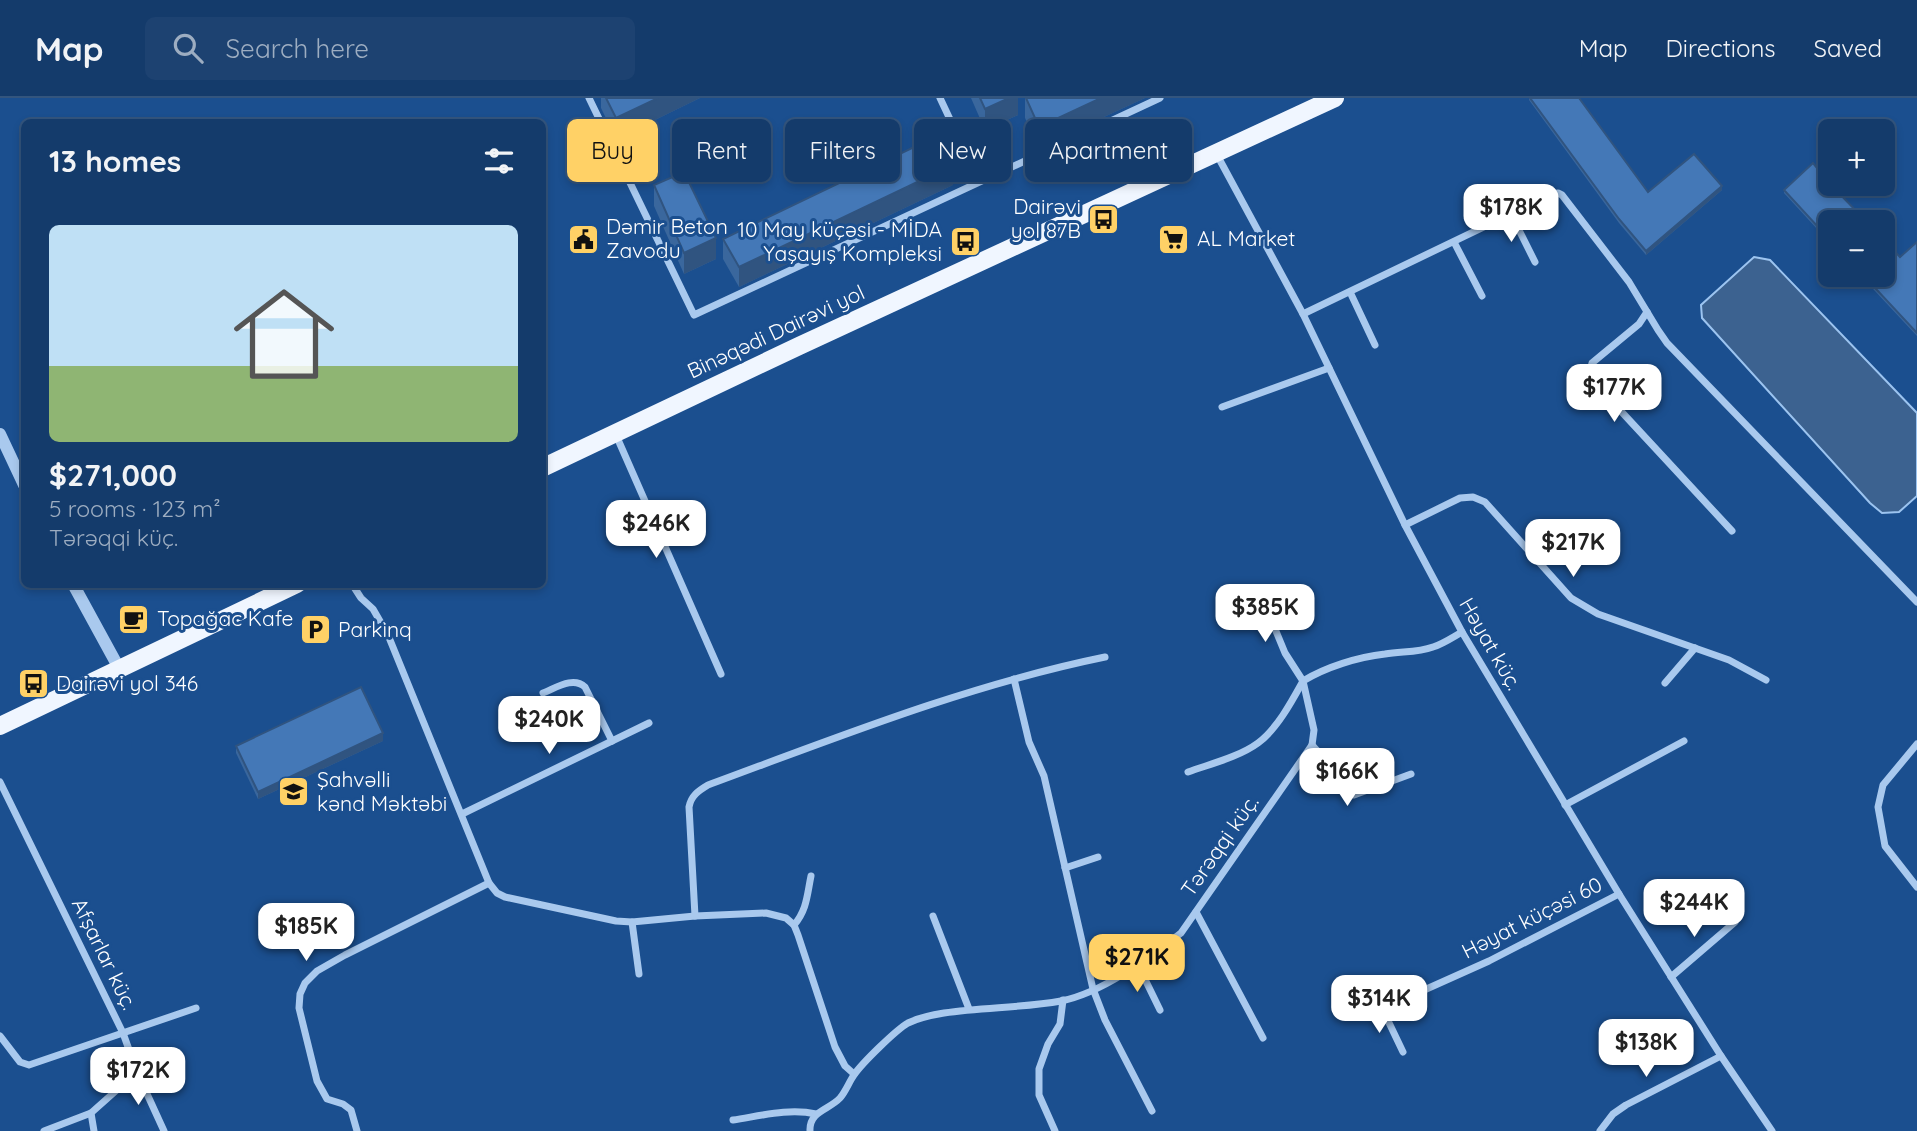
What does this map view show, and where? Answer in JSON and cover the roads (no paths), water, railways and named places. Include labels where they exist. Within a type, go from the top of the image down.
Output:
[{"type":"main road","name":"Binəqədi Dairəvi yol","points":[[546,466],[1333,98]]},
{"type":"main road","points":[[0,726],[289,588]]},
{"type":"street","points":[[589,98],[694,315],[977,182]]},
{"type":"street","points":[[940,98],[950,119]]},
{"type":"street","points":[[1011,166],[1160,98]]},
{"type":"street","name":"Həyat küç.","points":[[1216,152],[1303,314],[1405,525],[1462,632],[1619,894],[1721,1056],[1772,1131]]},
{"type":"street","points":[[1303,314],[1558,193],[1629,282],[1667,343],[1917,602]]},
{"type":"street","points":[[1511,214],[1535,262]]},
{"type":"street","points":[[1454,242],[1482,296]]},
{"type":"street","points":[[1350,292],[1376,345]]},
{"type":"street","points":[[1647,312],[1639,324],[1592,363],[1592,381],[1732,531]]},
{"type":"street","points":[[1222,407],[1329,368]]},
{"type":"street","points":[[0,434],[21,479]]},
{"type":"street","points":[[615,434],[721,674]]},
{"type":"street","points":[[1405,525],[1460,498],[1473,497],[1485,502],[1571,598],[1598,614],[1729,660],[1766,680]]},
{"type":"street","points":[[76,588],[120,670]]},
{"type":"street","points":[[355,588],[373,609],[388,635],[489,883],[497,893],[505,898],[604,919],[632,922],[766,913],[786,918],[794,925],[835,1047],[845,1066],[854,1074]]},
{"type":"street","points":[[1259,590],[1281,645],[1303,681],[1314,730],[1312,745],[1325,760],[1340,788],[1346,794],[1354,795],[1411,774]]},
{"type":"street","points":[[1188,772],[1259,743],[1290,706],[1303,681],[1318,672],[1383,654],[1415,652],[1434,647],[1462,632]]},
{"type":"street","points":[[1665,683],[1695,648]]},
{"type":"street","points":[[695,916],[689,807],[690,800],[697,791],[904,714],[1014,679],[1105,657]]},
{"type":"street","points":[[1014,679],[1029,742],[1044,776],[1093,989],[1105,1020],[1152,1111]]},
{"type":"street","points":[[543,692],[573,681],[580,682],[612,741]]},
{"type":"street","points":[[462,814],[649,723]]},
{"type":"street","points":[[1565,805],[1684,741]]},
{"type":"street","points":[[1917,744],[1883,785],[1878,807],[1885,846],[1917,887]]},
{"type":"street","name":"Tərəqqi küç.","points":[[816,1114],[838,1100],[854,1074],[894,1034],[909,1023],[933,1015],[969,1009],[1063,1000],[1093,989],[1138,965],[1181,933],[1312,745]]},
{"type":"street","name":"Afşarlar küç.","points":[[0,782],[123,1033],[137,1072],[164,1131]]},
{"type":"street","points":[[1065,868],[1098,857]]},
{"type":"street","points":[[794,925],[806,905],[811,876]]},
{"type":"street","points":[[357,1131],[351,1110],[343,1104],[327,1099],[317,1081],[299,1008],[300,994],[305,983],[317,971],[345,955],[489,883]]},
{"type":"street","name":"Həyat küçəsi 60","points":[[1343,1015],[1381,1006],[1489,961],[1619,894]]},
{"type":"street","points":[[1196,912],[1263,1038]]},
{"type":"street","points":[[933,916],[969,1009]]},
{"type":"street","points":[[632,922],[639,974]]},
{"type":"street","points":[[1671,977],[1735,922]]},
{"type":"street","points":[[1138,965],[1160,1010]]},
{"type":"street","points":[[1055,1131],[1039,1096],[1040,1069],[1048,1044],[1060,1024],[1063,1000]]},
{"type":"street","points":[[1381,1006],[1402,1052]]},
{"type":"street","points":[[0,1035],[20,1062],[29,1065],[196,1008]]},
{"type":"street","points":[[1600,1131],[1613,1114],[1626,1105],[1721,1056]]},
{"type":"street","points":[[44,1131],[91,1113],[137,1072]]},
{"type":"street","points":[[733,1120],[803,1111],[816,1114],[810,1131]]},
{"type":"street","points":[[91,1113],[94,1131]]},
{"type":"water","points":[[1754,257],[1770,260],[1917,413],[1917,496],[1899,512],[1882,513],[1870,503],[1702,318],[1701,305]]},
{"type":"place","name":"Dairəvi yol 87B","points":[[1104,219]]},
{"type":"place","name":"Dəmir Beton Zavodu","points":[[583,239]]},
{"type":"place","name":"AL Market","points":[[1174,239]]},
{"type":"place","name":"10 May küçəsi - MİDA Yaşayış Kompleksi","points":[[965,242]]},
{"type":"place","name":"Topağac Kafe","points":[[134,619]]},
{"type":"place","name":"Parkinq","points":[[315,630]]},
{"type":"place","name":"Dairəvi yol 346","points":[[33,684]]},
{"type":"place","name":"Şahvəlli kənd Məktəbi","points":[[294,792]]}]
